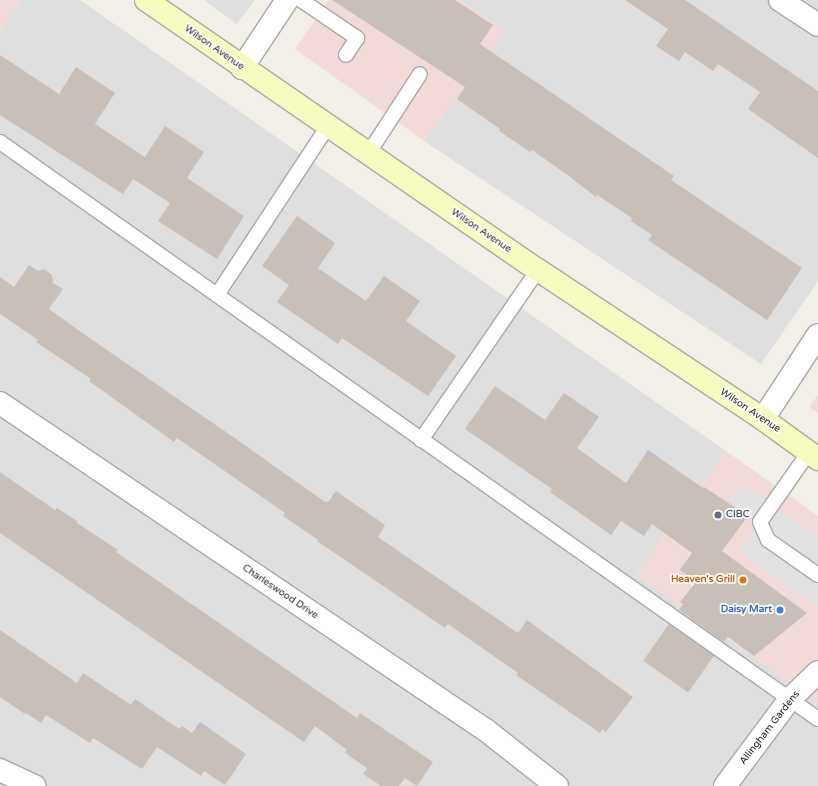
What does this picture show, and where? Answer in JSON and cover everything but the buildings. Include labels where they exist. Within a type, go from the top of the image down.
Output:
[{"type":"main road","name":"Wilson Avenue","points":[[146,0],[242,68],[538,270],[762,419],[813,456]]},
{"type":"street","points":[[242,68],[287,0]]},
{"type":"street","points":[[780,0],[818,26]]},
{"type":"street","points":[[762,419],[818,335]]},
{"type":"street","name":"Charleswood Drive","points":[[0,403],[487,731],[557,786]]},
{"type":"street","name":"Allingham Gardens","points":[[725,786],[767,733],[789,700],[818,672]]},
{"type":"street","points":[[0,770],[34,786]]},
{"type":"lane","points":[[301,0],[357,38],[346,55]]},
{"type":"lane","points":[[368,154],[420,74]]},
{"type":"lane","points":[[217,295],[328,126]]},
{"type":"lane","points":[[0,142],[818,719]]},
{"type":"lane","points":[[421,440],[538,270]]},
{"type":"lane","points":[[813,456],[760,522],[768,540],[818,575]]},
{"type":"shaded area","points":[[0,0],[21,0],[0,31]]},
{"type":"shaded area","points":[[21,0],[80,0],[726,451],[636,574],[818,702],[818,786],[0,786],[0,31]]},
{"type":"shaded area","points":[[204,0],[255,0],[237,24]]},
{"type":"shaded area","points":[[329,0],[460,0],[505,31],[424,141],[295,49]]},
{"type":"shaded area","points":[[460,0],[818,0],[818,281],[761,364],[424,141],[504,31]]},
{"type":"shaded area","points":[[818,395],[818,413],[809,407]]},
{"type":"shaded area","points":[[726,451],[818,516],[818,702],[636,574]]},
{"type":"shaded area","points":[[742,484],[818,537],[818,608],[738,550],[760,522],[729,499]]},
{"type":"place","name":"CIBC","points":[[718,515]]},
{"type":"place","name":"Heaven's Grill","points":[[743,580]]},
{"type":"place","name":"Daisy Mart","points":[[780,610]]}]
